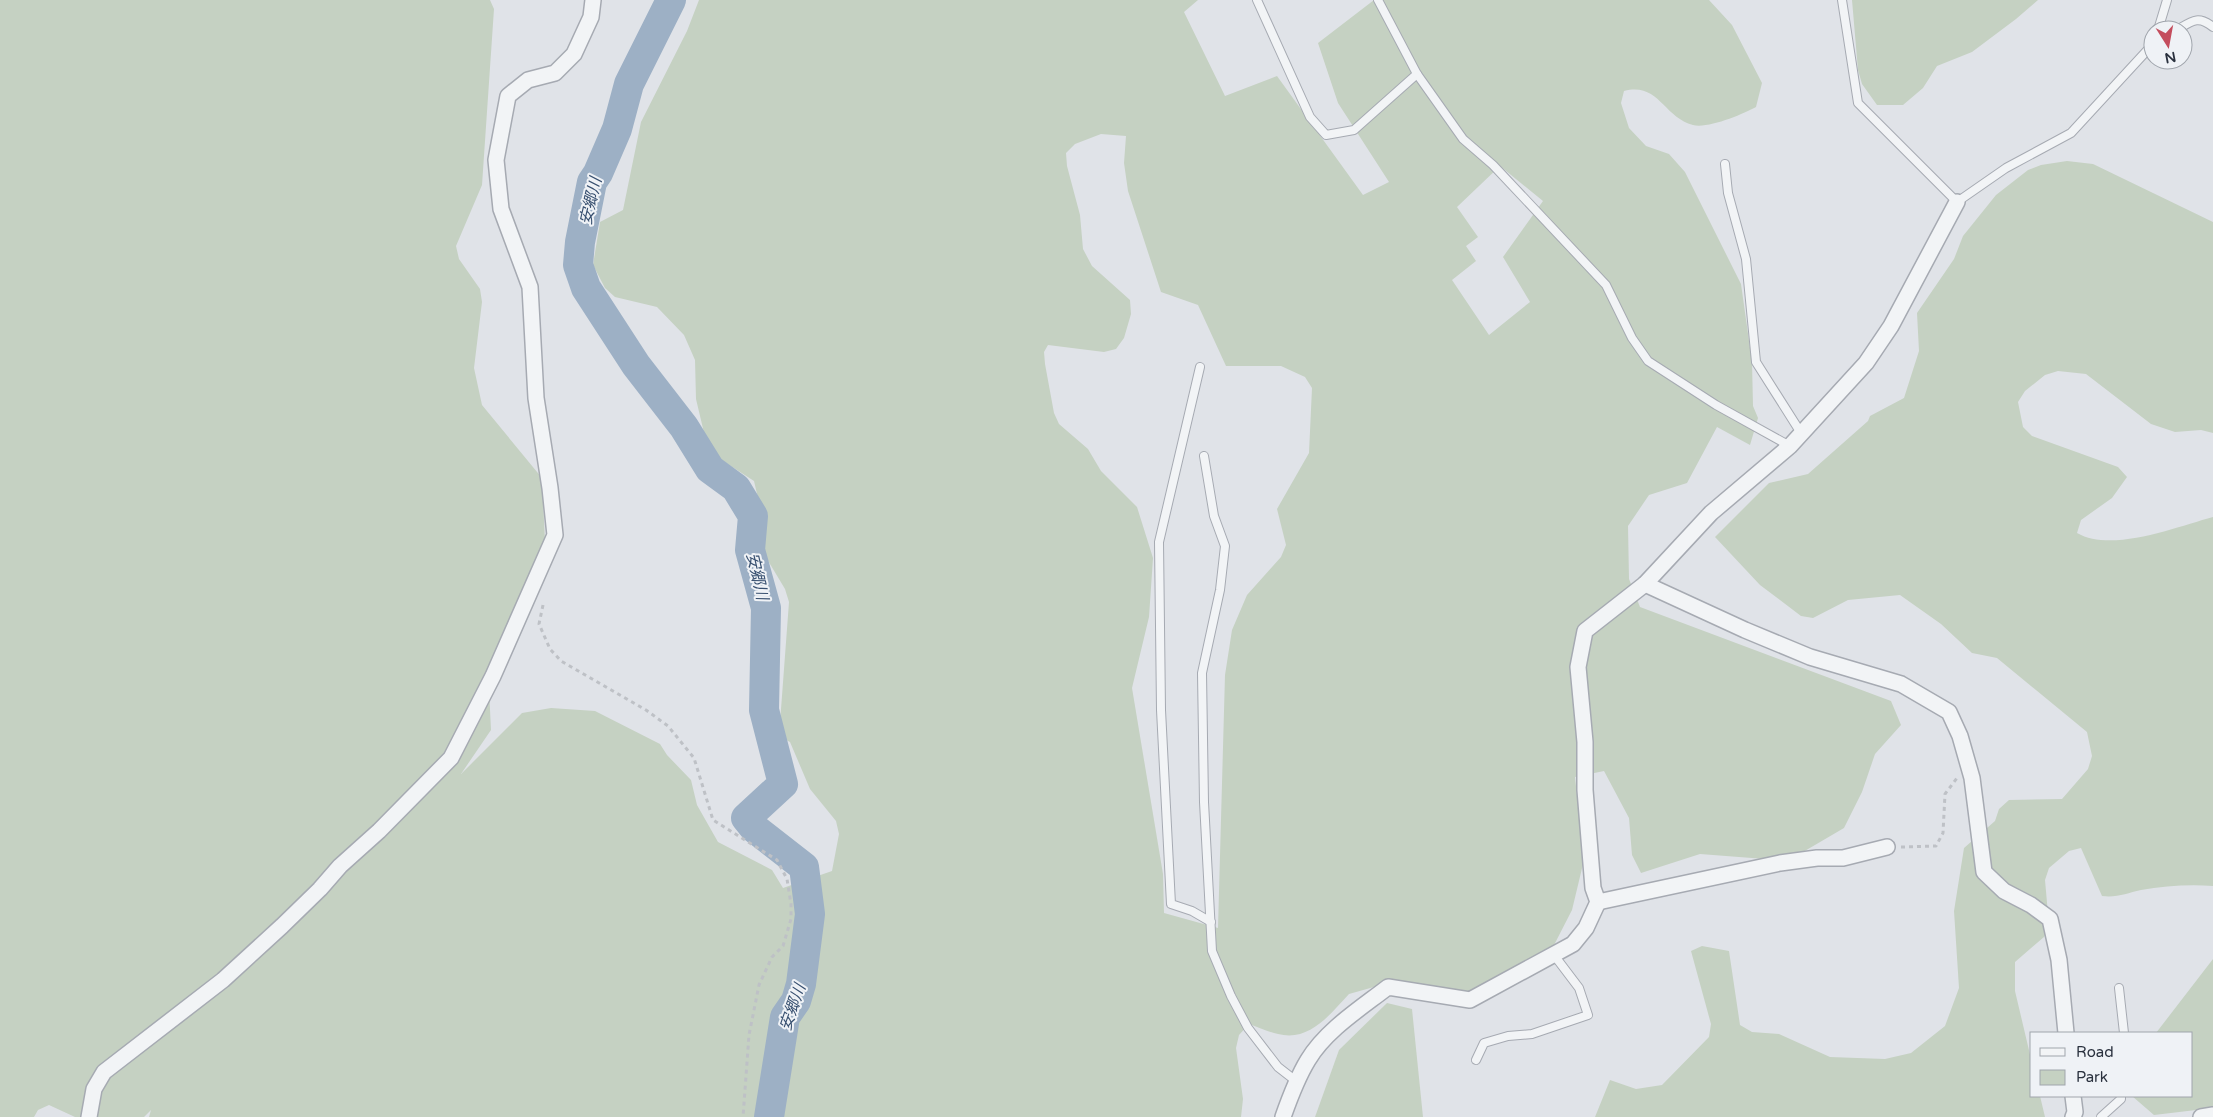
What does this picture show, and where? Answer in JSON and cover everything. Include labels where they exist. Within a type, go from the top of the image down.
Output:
[{"type":"street","points":[[89,1117],[94,1089],[104,1072],[230,973],[320,889],[340,866],[379,831],[451,758],[507,643],[555,535],[550,488],[536,398],[530,288],[501,209],[496,160],[508,96],[528,80],[554,74],[574,54],[591,18],[593,0]]},
{"type":"street","points":[[1283,1117],[1296,1082],[1309,1058],[1331,1033],[1388,987],[1470,1000],[1573,944],[1586,928],[1598,902],[1593,888],[1586,790],[1585,742],[1578,667],[1585,631],[1645,584],[1710,513],[1790,446],[1866,363],[1891,326],[1957,202]]},
{"type":"street","points":[[1645,584],[1745,630],[1810,657],[1900,684],[1949,712],[1960,736],[1967,759],[1977,808],[1984,872],[2004,891],[2031,905],[2050,919],[2059,960],[2066,1032]]},
{"type":"street","points":[[1598,902],[1780,863],[1817,858],[1843,858],[1888,847]]},
{"type":"street","points":[[2073,1097],[2075,1112],[2073,1117]]},
{"type":"street","points":[[2202,1117],[2213,1115]]},
{"type":"lane","points":[[1257,0],[1310,117],[1326,135],[1354,130],[1417,74]]},
{"type":"lane","points":[[1378,0],[1417,74],[1463,139],[1492,165],[1606,285],[1632,338],[1648,361],[1716,405],[1790,446]]},
{"type":"lane","points":[[1842,0],[1858,103],[1957,202],[2006,168],[2071,133],[2143,55]]},
{"type":"lane","points":[[2161,20],[2167,0]]},
{"type":"lane","points":[[2193,21],[2205,20],[2213,27]]},
{"type":"lane","points":[[1725,164],[1728,193],[1746,259],[1756,362],[1801,433]]},
{"type":"lane","points":[[1200,368],[1159,542],[1161,710],[1171,904],[1192,911],[1211,922]]},
{"type":"lane","points":[[1204,456],[1214,516],[1225,546],[1220,590],[1202,672],[1204,802],[1212,951],[1231,996],[1248,1028],[1278,1067],[1296,1082]]},
{"type":"lane","points":[[1476,1060],[1484,1043],[1508,1036],[1532,1034],[1588,1015],[1579,988],[1554,955]]},
{"type":"lane","points":[[2119,988],[2124,1032]]},
{"type":"lane","points":[[2101,1117],[2121,1097]]},
{"type":"path","points":[[543,603],[539,624],[550,649],[561,661],[646,710],[668,726],[694,758],[713,820],[777,860],[788,880],[791,919],[783,946],[772,957],[759,985],[750,1035],[743,1117]]},
{"type":"path","points":[[1888,847],[1936,846],[1943,833],[1945,794],[1967,759]]},
{"type":"green space","points":[[0,0],[490,0],[494,9],[482,185],[456,246],[459,259],[480,289],[482,302],[474,368],[482,405],[542,478],[545,541],[488,668],[491,730],[461,774],[522,713],[551,708],[595,711],[660,744],[667,755],[691,780],[697,805],[718,842],[772,870],[783,888],[832,871],[839,834],[836,821],[810,789],[790,742],[779,736],[789,602],[785,589],[764,554],[765,528],[754,481],[720,459],[705,437],[696,399],[695,360],[684,335],[657,307],[615,297],[605,288],[593,265],[600,222],[623,210],[641,122],[687,31],[699,0],[1198,0],[1184,12],[1225,96],[1277,76],[1363,195],[1389,182],[1338,103],[1318,43],[1374,0],[1709,0],[1732,25],[1762,83],[1756,107],[1725,120],[1699,126],[1683,121],[1645,91],[1624,91],[1621,103],[1629,128],[1646,146],[1669,154],[1685,172],[1741,284],[1752,362],[1753,406],[1758,418],[1750,445],[1717,427],[1687,483],[1649,495],[1628,526],[1629,579],[1640,607],[1891,701],[1901,725],[1875,754],[1862,792],[1844,828],[1803,852],[1765,859],[1700,854],[1641,873],[1632,855],[1629,818],[1604,771],[1575,777],[1584,860],[1572,910],[1552,949],[1467,992],[1400,984],[1381,985],[1349,994],[1327,1018],[1310,1030],[1300,1034],[1278,1034],[1249,1024],[1239,1035],[1236,1048],[1243,1099],[1241,1117],[149,1117],[151,1110],[144,1117],[75,1117],[49,1105],[38,1110],[34,1117],[0,1117]],"holes":[[[1101,134],[1126,136],[1124,163],[1128,191],[1161,292],[1198,305],[1226,366],[1281,366],[1305,377],[1312,388],[1309,453],[1277,509],[1286,545],[1281,557],[1247,595],[1232,630],[1225,675],[1218,928],[1164,913],[1163,874],[1132,688],[1149,617],[1153,558],[1137,507],[1101,471],[1088,449],[1059,424],[1054,413],[1045,364],[1044,352],[1048,345],[1104,352],[1116,349],[1124,338],[1131,314],[1130,300],[1092,266],[1083,249],[1080,215],[1067,166],[1066,153],[1075,144]],[[1500,166],[1543,201],[1503,257],[1530,302],[1489,335],[1452,280],[1476,261],[1466,246],[1478,237],[1457,207]]]},
{"type":"green space","points":[[1852,0],[2038,0],[1972,52],[1937,66],[1923,88],[1903,105],[1877,105],[1862,84],[1858,70]]},
{"type":"green space","points":[[2067,161],[2093,164],[2213,222],[2213,433],[2201,430],[2175,432],[2151,424],[2086,374],[2058,371],[2045,375],[2025,391],[2018,402],[2023,427],[2032,436],[2118,467],[2127,477],[2112,498],[2081,520],[2077,533],[2091,538],[2108,540],[2126,539],[2163,532],[2213,517],[2213,886],[2168,886],[2117,896],[2102,896],[2081,848],[2069,851],[2049,868],[2045,880],[2049,925],[2044,937],[2015,962],[2015,991],[2030,1055],[2030,1097],[2040,1097],[2045,1117],[1595,1117],[1610,1080],[1636,1089],[1662,1085],[1709,1037],[1711,1024],[1691,951],[1702,946],[1729,951],[1740,1025],[1752,1032],[1779,1034],[1830,1057],[1885,1059],[1911,1053],[1945,1026],[1959,988],[1954,911],[1964,848],[1995,821],[1999,809],[2009,800],[2062,799],[2088,769],[2092,756],[2087,732],[1997,658],[1972,653],[1941,624],[1900,595],[1848,600],[1813,618],[1801,616],[1760,585],[1715,537],[1769,483],[1808,474],[1868,421],[1870,416],[1904,398],[1919,351],[1917,313],[1954,259],[1963,236],[1996,195],[2028,170],[2041,165]]},
{"type":"green space","points":[[2213,959],[2213,1108],[2154,1115],[2133,1097],[2193,1097],[2193,1032],[2157,1032]]},
{"type":"green space","points":[[1387,1003],[1412,1009],[1423,1117],[1315,1117],[1339,1050]]},
{"type":"waterway","name":"安郷川","points":[[671,0],[629,84],[617,129],[598,173],[592,182],[580,242],[578,265],[586,288],[636,365],[684,427],[710,469],[736,488],[753,516],[750,550],[766,608],[764,710],[783,784],[746,818],[754,828],[804,867],[810,914],[801,984],[796,1001],[785,1017],[769,1117]]}]
